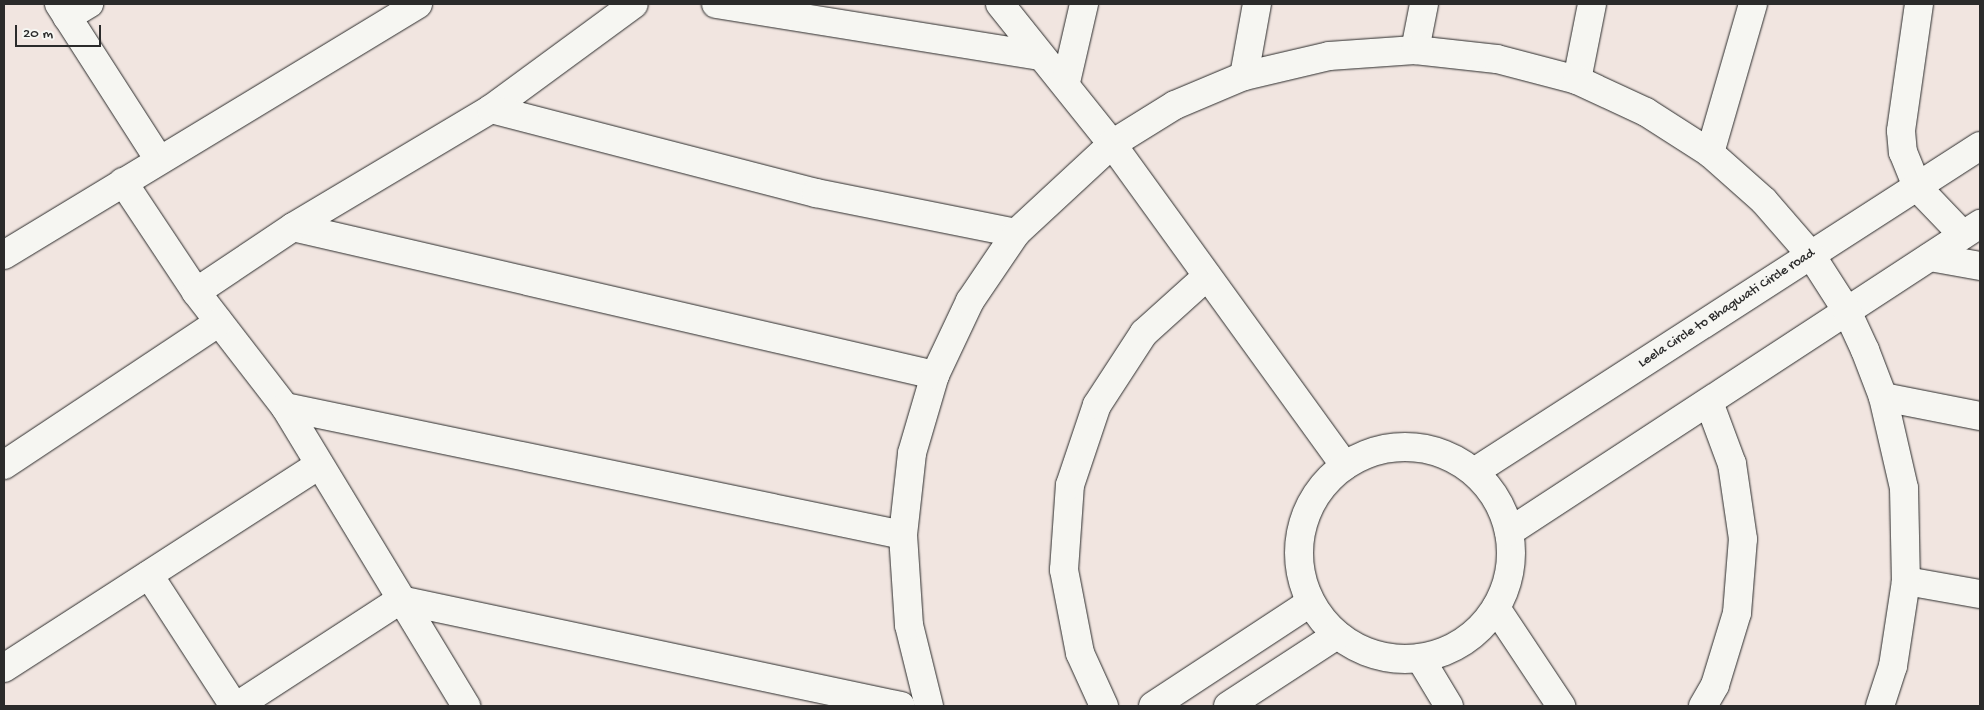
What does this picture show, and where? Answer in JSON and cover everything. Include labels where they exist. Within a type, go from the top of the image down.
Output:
[{"type":"street","points":[[7,245],[123,182],[418,4]]},
{"type":"street","points":[[196,292],[293,227],[492,109],[634,4]]},
{"type":"street","points":[[716,4],[1040,56]]},
{"type":"street","points":[[1000,4],[1040,56],[1066,82],[1345,466]]},
{"type":"street","points":[[1066,82],[1084,4]]},
{"type":"street","points":[[1244,76],[1257,4]]},
{"type":"street","points":[[1416,50],[1424,4]]},
{"type":"street","points":[[1577,80],[1592,4]]},
{"type":"street","points":[[1710,153],[1752,4]]},
{"type":"street","points":[[1509,532],[1971,230],[1917,187],[1903,152],[1901,130],[1919,4]]},
{"type":"street","points":[[72,8],[159,160]]},
{"type":"street","points":[[929,706],[909,625],[903,535],[912,453],[934,375],[970,300],[1016,233],[1112,144],[1175,105],[1244,76],[1329,56],[1416,50],[1497,59],[1577,80],[1646,112],[1710,153],[1764,200],[1810,255],[1847,311],[1883,397],[1904,488],[1906,582],[1893,666],[1880,706]]},
{"type":"street","points":[[492,109],[816,193],[1016,233]]},
{"type":"street","name":"Leela Circle to Bhagwati Circle road","points":[[1474,472],[1980,146]]},
{"type":"street","points":[[123,182],[196,292],[285,407],[400,600],[466,706]]},
{"type":"street","points":[[293,227],[934,375]]},
{"type":"street","points":[[1930,257],[1980,266]]},
{"type":"street","points":[[1104,706],[1080,653],[1064,570],[1070,485],[1097,405],[1144,333],[1207,276]]},
{"type":"street","points":[[4,465],[219,322]]},
{"type":"street","points":[[1883,397],[1980,416]]},
{"type":"street","points":[[1703,706],[1715,685],[1737,613],[1743,539],[1732,464],[1709,402]]},
{"type":"street","points":[[285,407],[903,535]]},
{"type":"street","points":[[1406,448],[1451,458],[1474,472],[1502,510],[1509,532],[1511,558],[1507,583],[1496,608],[1476,632],[1450,649],[1420,658],[1390,658],[1362,650],[1337,635],[1310,603],[1300,574],[1299,543],[1306,513],[1322,487],[1345,466],[1369,453],[1406,448]]},
{"type":"street","points":[[4,668],[319,465]]},
{"type":"street","points":[[149,575],[235,706],[400,600],[901,706]]},
{"type":"street","points":[[1906,582],[1980,594]]},
{"type":"street","points":[[1153,706],[1310,603]]},
{"type":"street","points":[[1496,608],[1561,706]]},
{"type":"street","points":[[1228,706],[1337,635]]},
{"type":"street","points":[[1420,658],[1449,706]]}]
